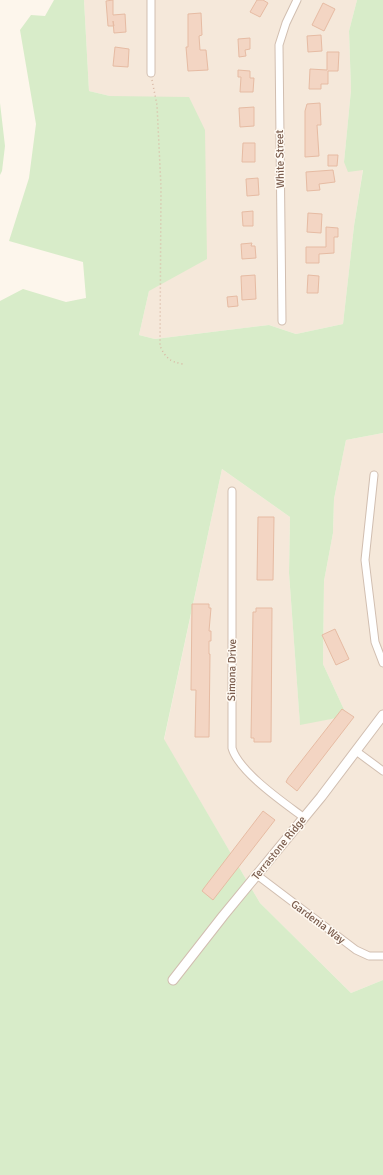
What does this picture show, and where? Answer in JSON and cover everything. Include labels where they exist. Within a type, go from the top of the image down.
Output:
[{"type":"street","points":[[151,0],[151,73]]},
{"type":"street","name":"White Street","points":[[282,321],[279,45],[286,23],[297,0]]},
{"type":"street","points":[[374,475],[365,560],[375,642],[383,663]]},
{"type":"street","name":"Simona Drive","points":[[232,491],[232,748],[237,759],[253,776],[303,817]]},
{"type":"street","name":"Terrastone Ridge","points":[[173,980],[303,817],[321,797],[383,715]]},
{"type":"street","points":[[356,751],[383,771]]},
{"type":"street","name":"Gardenia Way","points":[[257,875],[356,950],[364,955],[383,956]]},
{"type":"path","points":[[151,73],[157,105],[161,187],[160,346],[163,353],[171,361],[183,364]]},
{"type":"shaded area","points":[[84,0],[357,0],[349,31],[351,90],[344,162],[363,169],[354,226],[343,324],[296,334],[269,325],[155,339],[139,335],[149,291],[110,96],[89,91]]},
{"type":"shaded area","points":[[383,433],[383,980],[351,993],[260,903],[164,740],[222,469],[290,517],[289,573],[300,724],[347,716],[323,664],[324,581],[333,533],[334,499],[346,440]]},
{"type":"green space","points":[[54,0],[84,0],[89,91],[110,96],[189,97],[205,130],[207,259],[149,291],[139,335],[155,339],[269,325],[296,334],[343,324],[354,226],[363,170],[348,172],[344,162],[351,90],[349,31],[357,0],[383,0],[383,433],[346,440],[334,499],[333,533],[324,581],[323,664],[347,716],[300,725],[289,573],[290,517],[222,469],[164,739],[260,903],[351,993],[383,980],[383,1175],[0,1175],[0,301],[23,289],[66,302],[86,298],[83,262],[9,241],[29,178],[36,124],[20,30],[31,15],[45,16]]},
{"type":"green space","points":[[0,103],[5,146],[2,171],[0,175]]},
{"type":"building","points":[[113,0],[113,15],[125,14],[126,32],[114,33],[113,26],[108,26],[106,1]]},
{"type":"building","points":[[257,0],[263,0],[268,3],[260,17],[250,12]]},
{"type":"building","points":[[323,3],[335,9],[324,31],[312,25]]},
{"type":"building","points":[[201,13],[202,35],[199,36],[200,50],[206,50],[208,70],[188,71],[186,47],[188,47],[188,14]]},
{"type":"building","points":[[321,35],[322,51],[308,52],[307,36]]},
{"type":"building","points":[[250,38],[250,49],[245,50],[246,56],[239,57],[238,39]]},
{"type":"building","points":[[115,47],[129,49],[128,67],[113,66]]},
{"type":"building","points":[[327,52],[339,52],[338,71],[328,71],[328,84],[321,84],[321,89],[309,89],[310,69],[327,70]]},
{"type":"building","points":[[238,70],[250,71],[250,78],[254,78],[253,92],[240,92],[241,77],[238,77]]},
{"type":"building","points":[[320,103],[321,125],[317,125],[319,156],[305,157],[305,111],[307,104]]},
{"type":"building","points":[[254,107],[254,126],[240,127],[239,108]]},
{"type":"building","points":[[243,143],[255,143],[255,162],[242,162]]},
{"type":"building","points":[[328,155],[338,155],[337,166],[328,166]]},
{"type":"building","points":[[333,170],[335,182],[319,184],[320,190],[307,191],[306,172]]},
{"type":"building","points":[[258,178],[259,195],[247,196],[246,179]]},
{"type":"building","points":[[253,211],[253,226],[243,226],[242,212]]},
{"type":"building","points":[[308,213],[322,214],[321,233],[307,232]]},
{"type":"building","points":[[326,227],[338,228],[338,237],[334,237],[334,253],[319,254],[319,263],[306,263],[306,247],[326,247]]},
{"type":"building","points":[[252,243],[251,246],[255,246],[256,258],[242,259],[241,244]]},
{"type":"building","points":[[255,275],[256,299],[242,300],[241,276]]},
{"type":"building","points":[[308,275],[319,276],[318,293],[307,293]]},
{"type":"building","points":[[237,296],[238,306],[228,307],[227,297]]},
{"type":"building","points":[[258,517],[274,517],[273,580],[257,580]]},
{"type":"building","points":[[192,604],[209,604],[209,608],[211,608],[209,631],[211,631],[211,641],[209,641],[209,737],[195,737],[196,690],[191,690]]},
{"type":"building","points":[[256,608],[272,608],[271,742],[254,742],[254,738],[251,738],[253,612],[256,612]]},
{"type":"building","points":[[335,629],[349,659],[336,665],[322,635]]},
{"type":"building","points":[[342,709],[354,717],[297,791],[286,782],[288,778]]},
{"type":"building","points":[[263,811],[275,820],[213,900],[202,891]]}]
